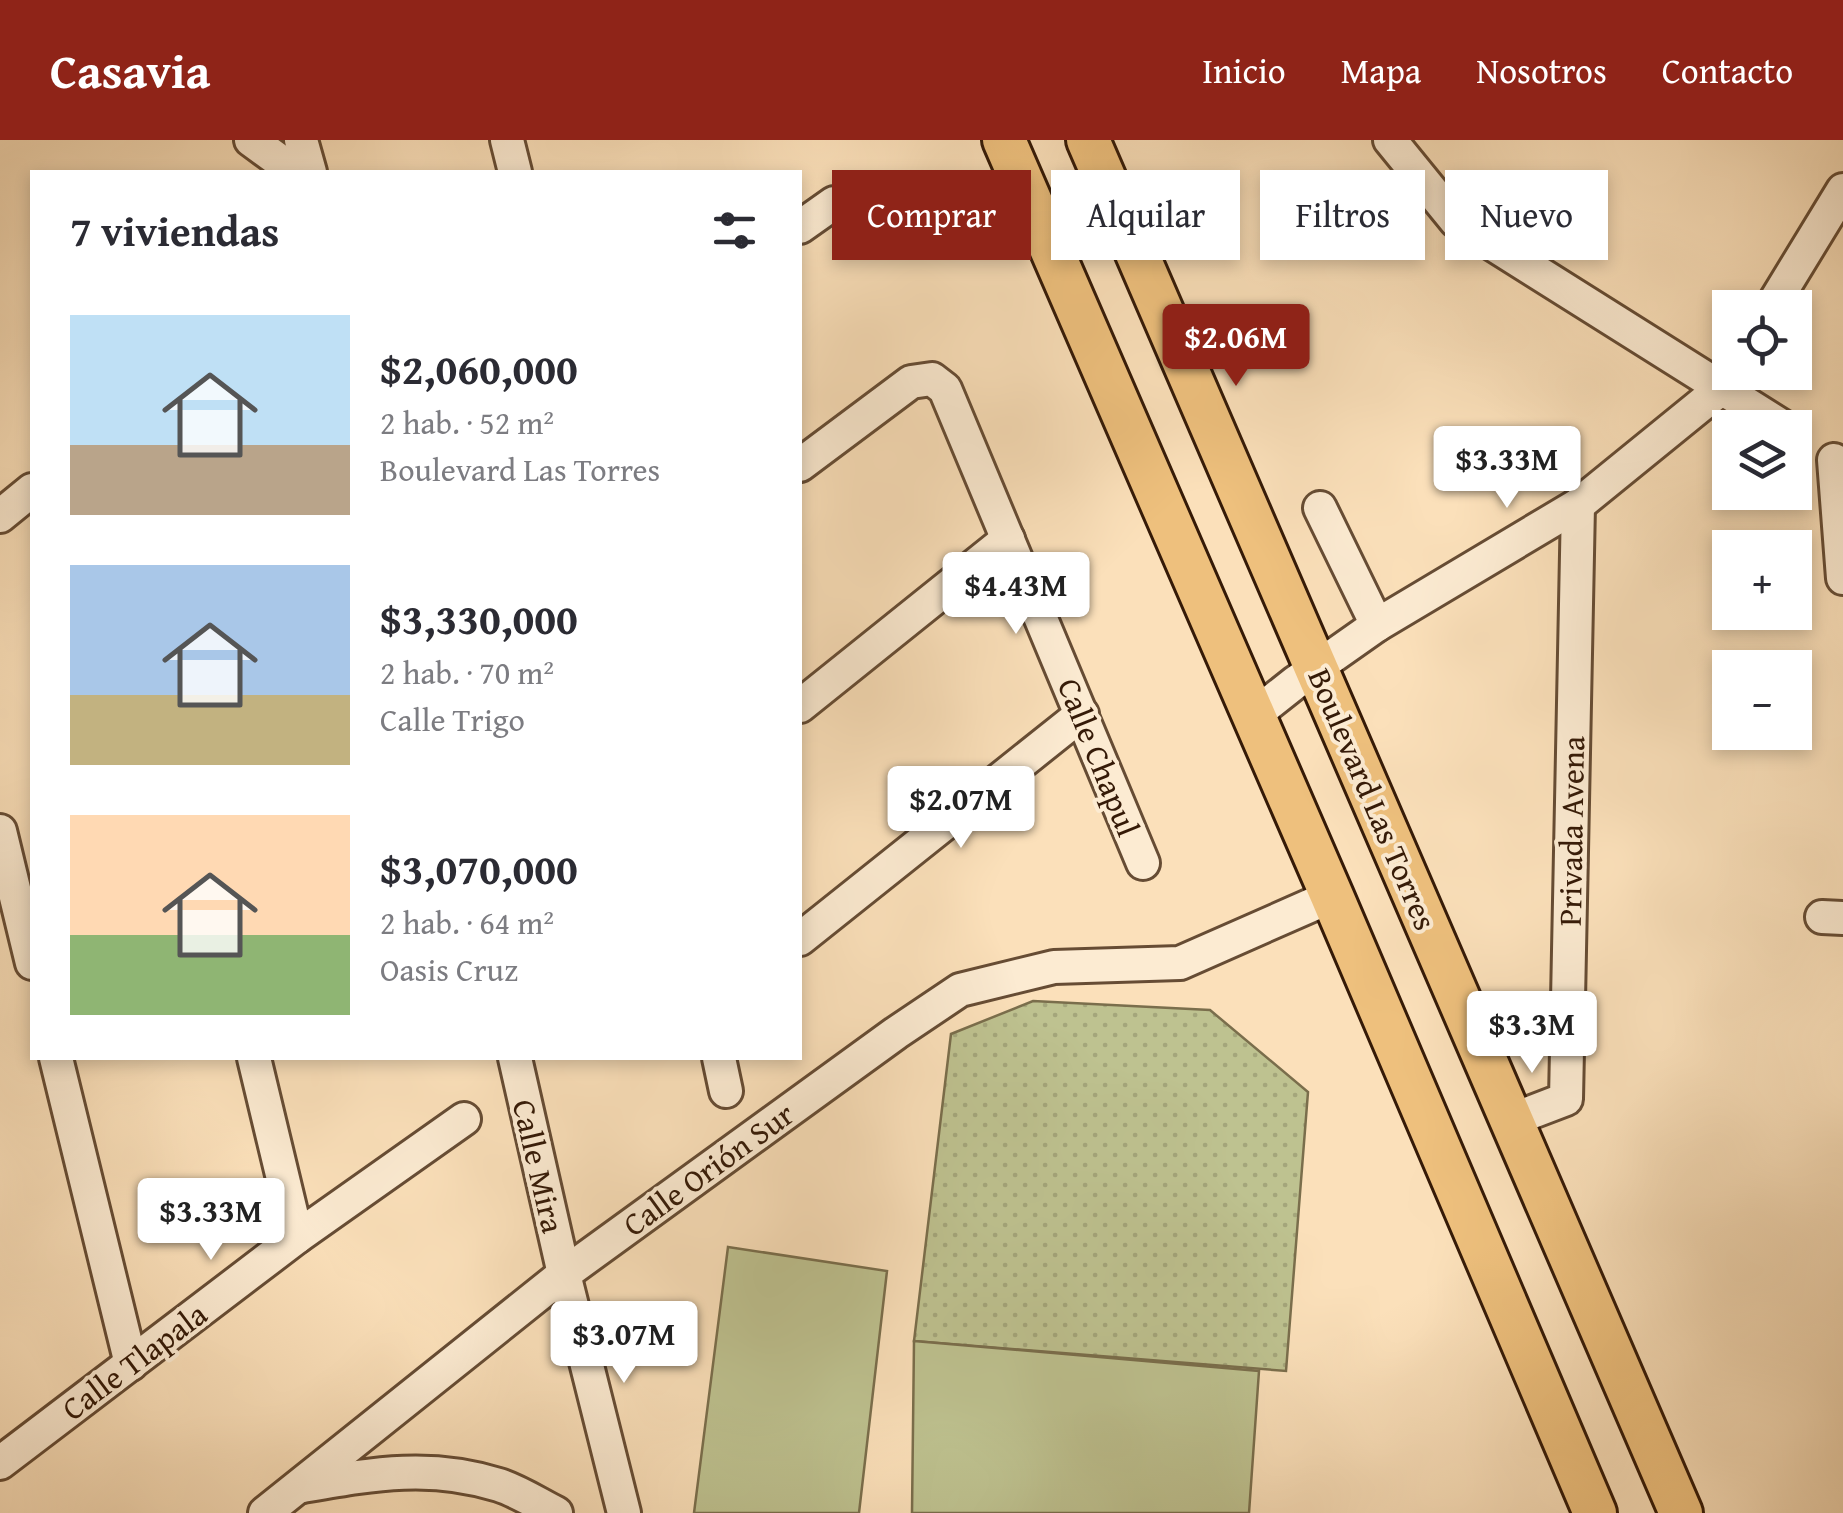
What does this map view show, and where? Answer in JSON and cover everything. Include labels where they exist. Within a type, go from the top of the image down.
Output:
[{"type":"main road","points":[[1004,140],[1595,1513]]},
{"type":"main road","name":"Boulevard Las Torres","points":[[1088,140],[1681,1513]]},
{"type":"street","points":[[251,140],[292,170]]},
{"type":"street","points":[[301,140],[309,170]]},
{"type":"street","points":[[507,140],[514,170]]},
{"type":"street","points":[[1390,140],[1456,221],[1712,371]]},
{"type":"street","points":[[1782,290],[1843,190]]},
{"type":"street","points":[[802,226],[832,205]]},
{"type":"street","name":"Calle Chapul","points":[[802,464],[911,382],[932,379],[945,390],[1143,864]]},
{"type":"street","points":[[1253,716],[1377,625],[1578,505],[1715,390]]},
{"type":"street","points":[[1739,390],[1763,410]]},
{"type":"street","points":[[1812,445],[1839,463],[1843,578]]},
{"type":"street","points":[[0,516],[30,492]]},
{"type":"street","name":"Privada Avena","points":[[1512,1120],[1566,1099],[1578,505]]},
{"type":"street","points":[[1320,508],[1377,625]]},
{"type":"street","points":[[802,704],[1008,540]]},
{"type":"street","points":[[802,938],[1082,714]]},
{"type":"street","points":[[0,831],[30,955]]},
{"type":"street","name":"Calle Orión Sur","points":[[286,1502],[564,1274],[960,990],[1054,967],[1180,963],[1332,896]]},
{"type":"street","points":[[56,1060],[131,1364]]},
{"type":"street","points":[[254,1060],[297,1237]]},
{"type":"street","name":"Calle Mira","points":[[514,1060],[624,1513]]},
{"type":"street","points":[[718,1060],[726,1091]]},
{"type":"street","name":"Calle Tlapala","points":[[0,1464],[297,1237],[464,1119]]},
{"type":"street","name":"Calle Orión Sur","points":[[286,1502],[371,1474],[431,1471],[500,1486],[556,1513]]},
{"type":"green space","points":[[1033,1001],[1210,1010],[1308,1092],[1286,1371],[914,1341],[951,1034]]},
{"type":"green space","points":[[728,1247],[887,1271],[859,1513],[694,1513]]},
{"type":"green space","points":[[914,1341],[1259,1371],[1249,1513],[912,1513]]}]
